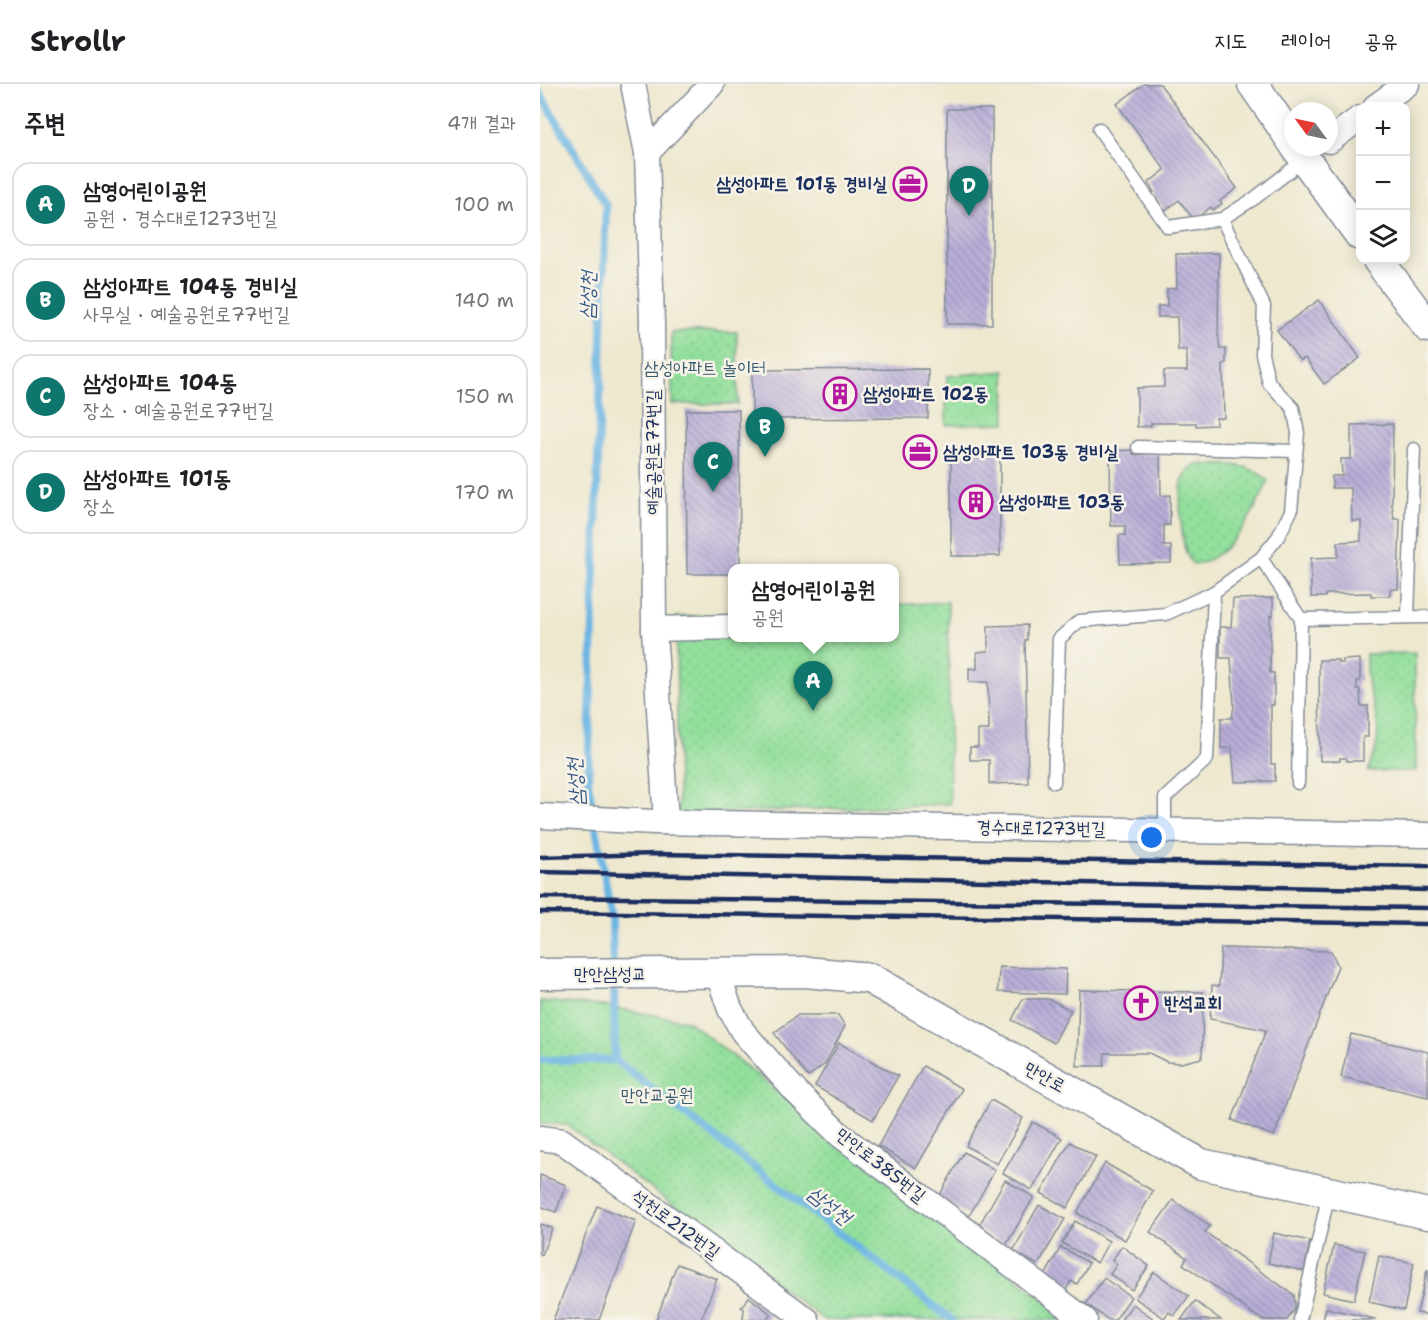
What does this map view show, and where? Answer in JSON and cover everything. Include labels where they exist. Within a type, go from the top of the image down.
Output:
[{"type":"street","name":"예술공원로77번길","points":[[633,84],[647,153],[652,323],[654,629],[660,822]]},
{"type":"street","points":[[647,153],[712,84]]},
{"type":"street","points":[[1253,84],[1284,124]]},
{"type":"street","points":[[1382,102],[1407,84]]},
{"type":"street","points":[[1338,134],[1356,121]]},
{"type":"street","points":[[1309,156],[1356,229]]},
{"type":"street","points":[[1381,264],[1428,327]]},
{"type":"street","points":[[654,629],[728,627]]},
{"type":"street","name":"경수대로1273번길","points":[[550,816],[660,822],[1428,835]]},
{"type":"street","name":"만안로","points":[[661,974],[806,972],[869,978],[1201,1164],[1428,1214]]},
{"type":"street","name":"만안삼성교","points":[[550,974],[661,974]]},
{"type":"street","name":"만안로385번길","points":[[718,974],[730,1009],[743,1032],[797,1093],[840,1135],[1085,1320]]},
{"type":"street","name":"석천로212번길","points":[[540,1137],[562,1141],[807,1320]]},
{"type":"lane","points":[[1099,129],[1168,227],[1222,219],[1255,198],[1297,156]]},
{"type":"lane","points":[[1054,782],[1059,639],[1079,621],[1166,614],[1214,592],[1261,558],[1278,537],[1291,511],[1298,433],[1293,408],[1269,383],[1262,354],[1264,306],[1222,219]]},
{"type":"lane","points":[[1138,447],[1296,451]]},
{"type":"lane","points":[[1408,617],[1414,449]]},
{"type":"lane","points":[[1261,558],[1301,619],[1298,783]]},
{"type":"lane","points":[[1165,830],[1165,798],[1207,759],[1214,592]]},
{"type":"lane","points":[[1301,619],[1428,617]]},
{"type":"lane","points":[[1300,1320],[1329,1193]]},
{"type":"green space","name":"삼성아파트 놀이터","points":[[671,332],[737,332],[738,404],[672,404]]},
{"type":"green space","points":[[1005,371],[1006,423],[946,425],[947,376]]},
{"type":"green space","points":[[1196,464],[1234,465],[1252,469],[1268,481],[1249,519],[1231,543],[1220,553],[1195,565],[1186,552],[1183,541],[1180,502],[1183,480],[1187,472]]},
{"type":"green space","points":[[948,602],[950,804],[691,814],[678,812],[676,617],[728,614],[728,642],[899,642],[899,605]]},
{"type":"green space","points":[[1415,653],[1416,771],[1368,771],[1378,737],[1375,711],[1368,686],[1366,654]]},
{"type":"green space","name":"만안교공원","points":[[540,1001],[603,1006],[688,1021],[1070,1320],[824,1320],[567,1125],[540,1123]]},
{"type":"building","points":[[1144,84],[1160,84],[1237,188],[1220,201],[1222,204],[1213,210],[1211,207],[1194,220],[1179,200],[1165,211],[1152,193],[1154,192],[1148,183],[1165,170],[1117,104]]},
{"type":"building","points":[[947,109],[992,109],[992,324],[947,324]]},
{"type":"building","points":[[1219,253],[1218,334],[1220,349],[1226,349],[1226,363],[1223,364],[1224,418],[1216,418],[1216,425],[1151,423],[1151,426],[1137,427],[1137,388],[1164,387],[1164,371],[1187,371],[1187,350],[1178,350],[1177,317],[1158,317],[1158,306],[1167,306],[1167,289],[1177,288],[1176,254]]},
{"type":"building","points":[[1319,300],[1360,358],[1324,384],[1305,358],[1300,361],[1277,330]]},
{"type":"building","name":"삼성아파트 102동","points":[[928,369],[928,418],[752,419],[752,370]]},
{"type":"building","points":[[686,410],[739,410],[740,564],[728,564],[728,574],[687,574]]},
{"type":"building","points":[[1393,424],[1392,504],[1394,519],[1400,519],[1398,589],[1390,589],[1390,596],[1371,596],[1371,593],[1326,594],[1325,597],[1311,597],[1311,558],[1338,557],[1338,542],[1361,541],[1361,521],[1352,521],[1351,488],[1332,488],[1332,476],[1342,476],[1341,459],[1351,459],[1351,425]]},
{"type":"building","name":"삼성아파트 103동","points":[[1000,448],[1000,556],[951,556],[951,449]]},
{"type":"building","points":[[1133,450],[1133,454],[1160,454],[1161,496],[1170,495],[1170,525],[1164,525],[1164,546],[1171,546],[1171,563],[1120,564],[1119,535],[1125,535],[1125,526],[1111,526],[1110,451]]},
{"type":"building","points":[[1273,598],[1273,616],[1270,616],[1270,673],[1274,673],[1274,705],[1271,705],[1271,764],[1275,764],[1275,781],[1235,782],[1232,748],[1221,748],[1221,718],[1232,718],[1234,706],[1231,658],[1220,658],[1220,627],[1231,627],[1233,599]]},
{"type":"building","points":[[1027,625],[1027,640],[1025,640],[1028,783],[989,784],[989,760],[970,760],[970,747],[978,747],[978,730],[989,730],[988,682],[969,682],[969,668],[977,669],[977,652],[988,651],[988,626]]},
{"type":"building","points":[[1360,659],[1360,681],[1357,681],[1357,689],[1360,689],[1361,706],[1368,706],[1368,737],[1363,737],[1363,761],[1347,761],[1346,758],[1340,758],[1340,761],[1320,761],[1319,660],[1338,660],[1338,663],[1343,663],[1343,660]]},
{"type":"building","points":[[1221,948],[1331,951],[1338,966],[1274,1136],[1232,1120],[1266,1030],[1210,1019],[1212,985],[1219,986]]},
{"type":"building","points":[[999,967],[1066,969],[1065,994],[998,992]]},
{"type":"building","points":[[1079,990],[1203,992],[1202,1058],[1181,1063],[1167,1062],[1149,1053],[1105,1053],[1104,1066],[1077,1066]]},
{"type":"building","points":[[1023,999],[1049,999],[1071,1010],[1054,1043],[1012,1020]]},
{"type":"building","points":[[798,1015],[838,1015],[845,1026],[825,1064],[808,1077],[774,1033]]},
{"type":"building","points":[[1351,1034],[1428,1052],[1428,1097],[1341,1077]]},
{"type":"building","points":[[839,1043],[898,1076],[873,1120],[815,1086]]},
{"type":"building","points":[[923,1066],[962,1089],[916,1168],[878,1146]]},
{"type":"building","points":[[991,1100],[1023,1118],[997,1164],[966,1146]]},
{"type":"building","points":[[1033,1122],[1062,1138],[1032,1190],[1003,1173]]},
{"type":"building","points":[[1070,1142],[1096,1157],[1067,1208],[1041,1193]]},
{"type":"building","points":[[964,1152],[995,1170],[969,1216],[938,1198]]},
{"type":"building","points":[[1105,1163],[1153,1191],[1125,1240],[1077,1213]]},
{"type":"building","points":[[540,1175],[566,1185],[556,1212],[540,1206]]},
{"type":"building","points":[[1005,1180],[1034,1197],[1006,1245],[977,1229]]},
{"type":"building","points":[[1173,1200],[1210,1226],[1205,1232],[1294,1295],[1295,1308],[1287,1320],[1262,1320],[1183,1264],[1187,1258],[1150,1232]]},
{"type":"building","points":[[1039,1205],[1065,1219],[1038,1265],[1013,1251]]},
{"type":"building","points":[[597,1206],[636,1221],[599,1320],[553,1320]]},
{"type":"building","points":[[1075,1221],[1109,1241],[1097,1263],[1062,1243]]},
{"type":"building","points":[[540,1224],[552,1228],[542,1255],[540,1254]]},
{"type":"building","points":[[1274,1233],[1310,1241],[1304,1271],[1268,1263]]},
{"type":"building","points":[[1334,1245],[1365,1251],[1354,1300],[1323,1293]]},
{"type":"building","points":[[1122,1246],[1149,1266],[1132,1290],[1110,1274],[1117,1264],[1112,1260]]},
{"type":"building","points":[[1061,1247],[1089,1263],[1077,1284],[1071,1281],[1065,1291],[1043,1279]]},
{"type":"building","points":[[1379,1256],[1414,1263],[1404,1310],[1369,1302]]},
{"type":"building","points":[[677,1264],[717,1279],[701,1320],[656,1320]]},
{"type":"building","points":[[1428,1270],[1428,1315],[1417,1313]]},
{"type":"building","points":[[1154,1272],[1189,1296],[1174,1316],[1169,1312],[1164,1318],[1135,1298]]},
{"type":"building","points":[[1104,1278],[1131,1297],[1115,1320],[1109,1320],[1086,1304]]},
{"type":"building","points":[[749,1297],[771,1314],[767,1320],[743,1320],[744,1309],[741,1307]]},
{"type":"building","points":[[1195,1301],[1221,1320],[1181,1320]]},
{"type":"building","points":[[1133,1304],[1155,1320],[1121,1320]]},
{"type":"building","points":[[1326,1308],[1375,1319],[1375,1320],[1323,1320]]},
{"type":"waterway","name":"삼성천","points":[[540,93],[606,205],[588,783],[612,918],[613,968]]},
{"type":"waterway","name":"삼성천","points":[[614,980],[615,1060],[952,1320]]},
{"type":"waterway","points":[[540,1060],[615,1060]]},
{"type":"railway","points":[[540,857],[656,854],[1428,866]]},
{"type":"railway","points":[[540,872],[1428,890]]},
{"type":"railway","points":[[540,897],[1428,908]]},
{"type":"railway","points":[[540,912],[1428,924]]},
{"type":"place","name":"삼성아파트 101동 경비실","points":[[910,184]]},
{"type":"place","name":"삼성아파트 101동","points":[[969,216]]},
{"type":"place","name":"삼성아파트 102동","points":[[840,394]]},
{"type":"place","name":"삼성아파트 103동 경비실","points":[[920,452]]},
{"type":"place","name":"삼성아파트 104동 경비실","points":[[765,457]]},
{"type":"place","name":"삼성아파트 104동","points":[[713,492]]},
{"type":"place","name":"삼성아파트 103동","points":[[976,502]]},
{"type":"place","name":"삼영어린이공원","points":[[813,711]]},
{"type":"place","name":"반석교회","points":[[1141,1003]]}]
